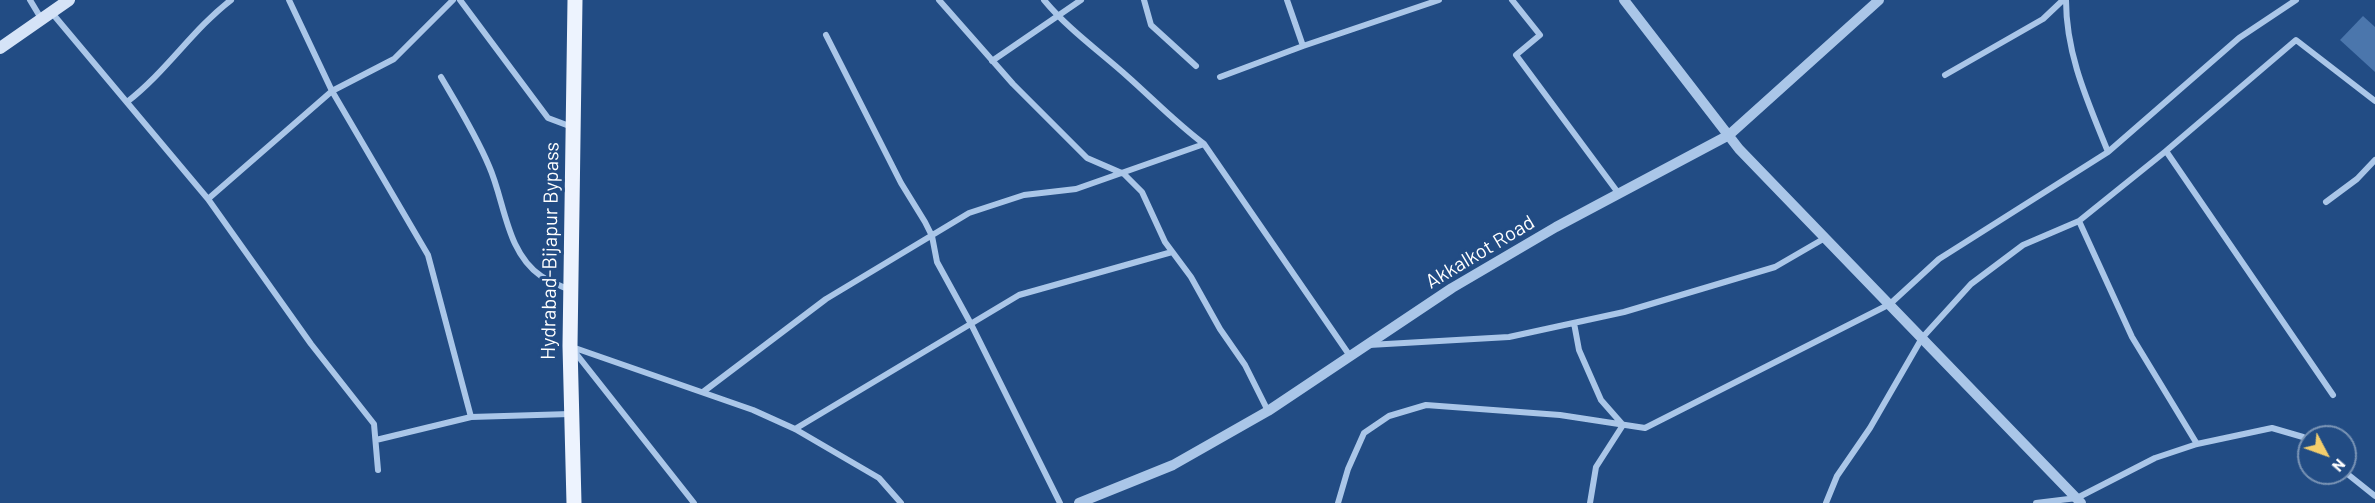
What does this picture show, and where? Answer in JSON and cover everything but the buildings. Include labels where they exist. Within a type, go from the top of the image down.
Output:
[{"type":"main road","points":[[0,48],[69,0]]},
{"type":"main road","name":"Hydrabad-Bijapur Bypass","points":[[573,503],[570,346],[575,0]]},
{"type":"street","points":[[30,0],[127,102],[208,199],[311,344],[374,424],[378,470]]},
{"type":"street","points":[[127,102],[153,82],[212,14],[231,0]]},
{"type":"street","points":[[289,0],[332,92],[428,255],[471,417]]},
{"type":"street","points":[[208,199],[332,92],[394,59],[453,0]]},
{"type":"street","points":[[460,0],[548,118],[573,128]]},
{"type":"street","points":[[939,0],[992,61],[1087,158],[1124,174],[1142,192],[1165,242],[1191,277],[1220,330],[1245,365],[1268,411]]},
{"type":"street","points":[[1044,0],[1057,15],[1128,77],[1170,118],[1204,144],[1350,356]]},
{"type":"street","points":[[992,61],[1081,0]]},
{"type":"street","points":[[1144,0],[1151,25],[1196,66]]},
{"type":"street","points":[[1287,0],[1303,46]]},
{"type":"street","points":[[1220,77],[1438,0]]},
{"type":"street","points":[[1512,0],[1540,35],[1516,55],[1619,194]]},
{"type":"street","points":[[1624,0],[1729,135],[1825,238],[2079,501]]},
{"type":"street","name":"Akkalkot Road","points":[[1079,503],[1173,465],[1268,411],[1463,282],[1729,135],[1879,0]]},
{"type":"street","points":[[1945,75],[2043,19],[2064,0]]},
{"type":"street","points":[[2064,0],[2075,68],[2108,152]]},
{"type":"street","points":[[1338,503],[1364,433],[1389,416],[1426,405],[1560,415],[1645,428],[1890,304],[1939,259],[2108,152],[2239,38],[2296,0]]},
{"type":"street","points":[[826,35],[902,183],[932,236],[937,262],[971,324],[1060,503]]},
{"type":"street","points":[[1826,503],[1837,476],[1870,428],[1922,338],[1971,284],[2023,245],[2079,221],[2166,151],[2296,40],[2375,101]]},
{"type":"street","points":[[441,77],[484,153],[498,188],[504,217],[521,254],[540,275],[571,291]]},
{"type":"street","points":[[703,392],[826,299],[884,262],[969,213],[1013,198],[1076,189],[1204,144]]},
{"type":"street","points":[[2166,151],[2333,395]]},
{"type":"street","points":[[2326,202],[2357,180],[2375,160]]},
{"type":"street","points":[[2079,221],[2132,337],[2198,444]]},
{"type":"street","points":[[1367,345],[1509,337],[1574,323],[1711,289],[1775,267],[1825,238]]},
{"type":"street","points":[[795,429],[1018,295],[1172,252]]},
{"type":"street","points":[[1574,323],[1580,350],[1601,400],[1623,425]]},
{"type":"street","points":[[570,346],[703,392],[795,429],[879,478],[901,503]]},
{"type":"street","points":[[570,346],[694,503]]},
{"type":"street","points":[[376,440],[471,417],[571,414]]},
{"type":"street","points":[[1590,503],[1596,466],[1623,425]]},
{"type":"street","points":[[2036,503],[2079,501],[2155,459],[2198,444],[2272,428],[2297,435]]},
{"type":"street","points":[[2357,482],[2375,496]]}]
